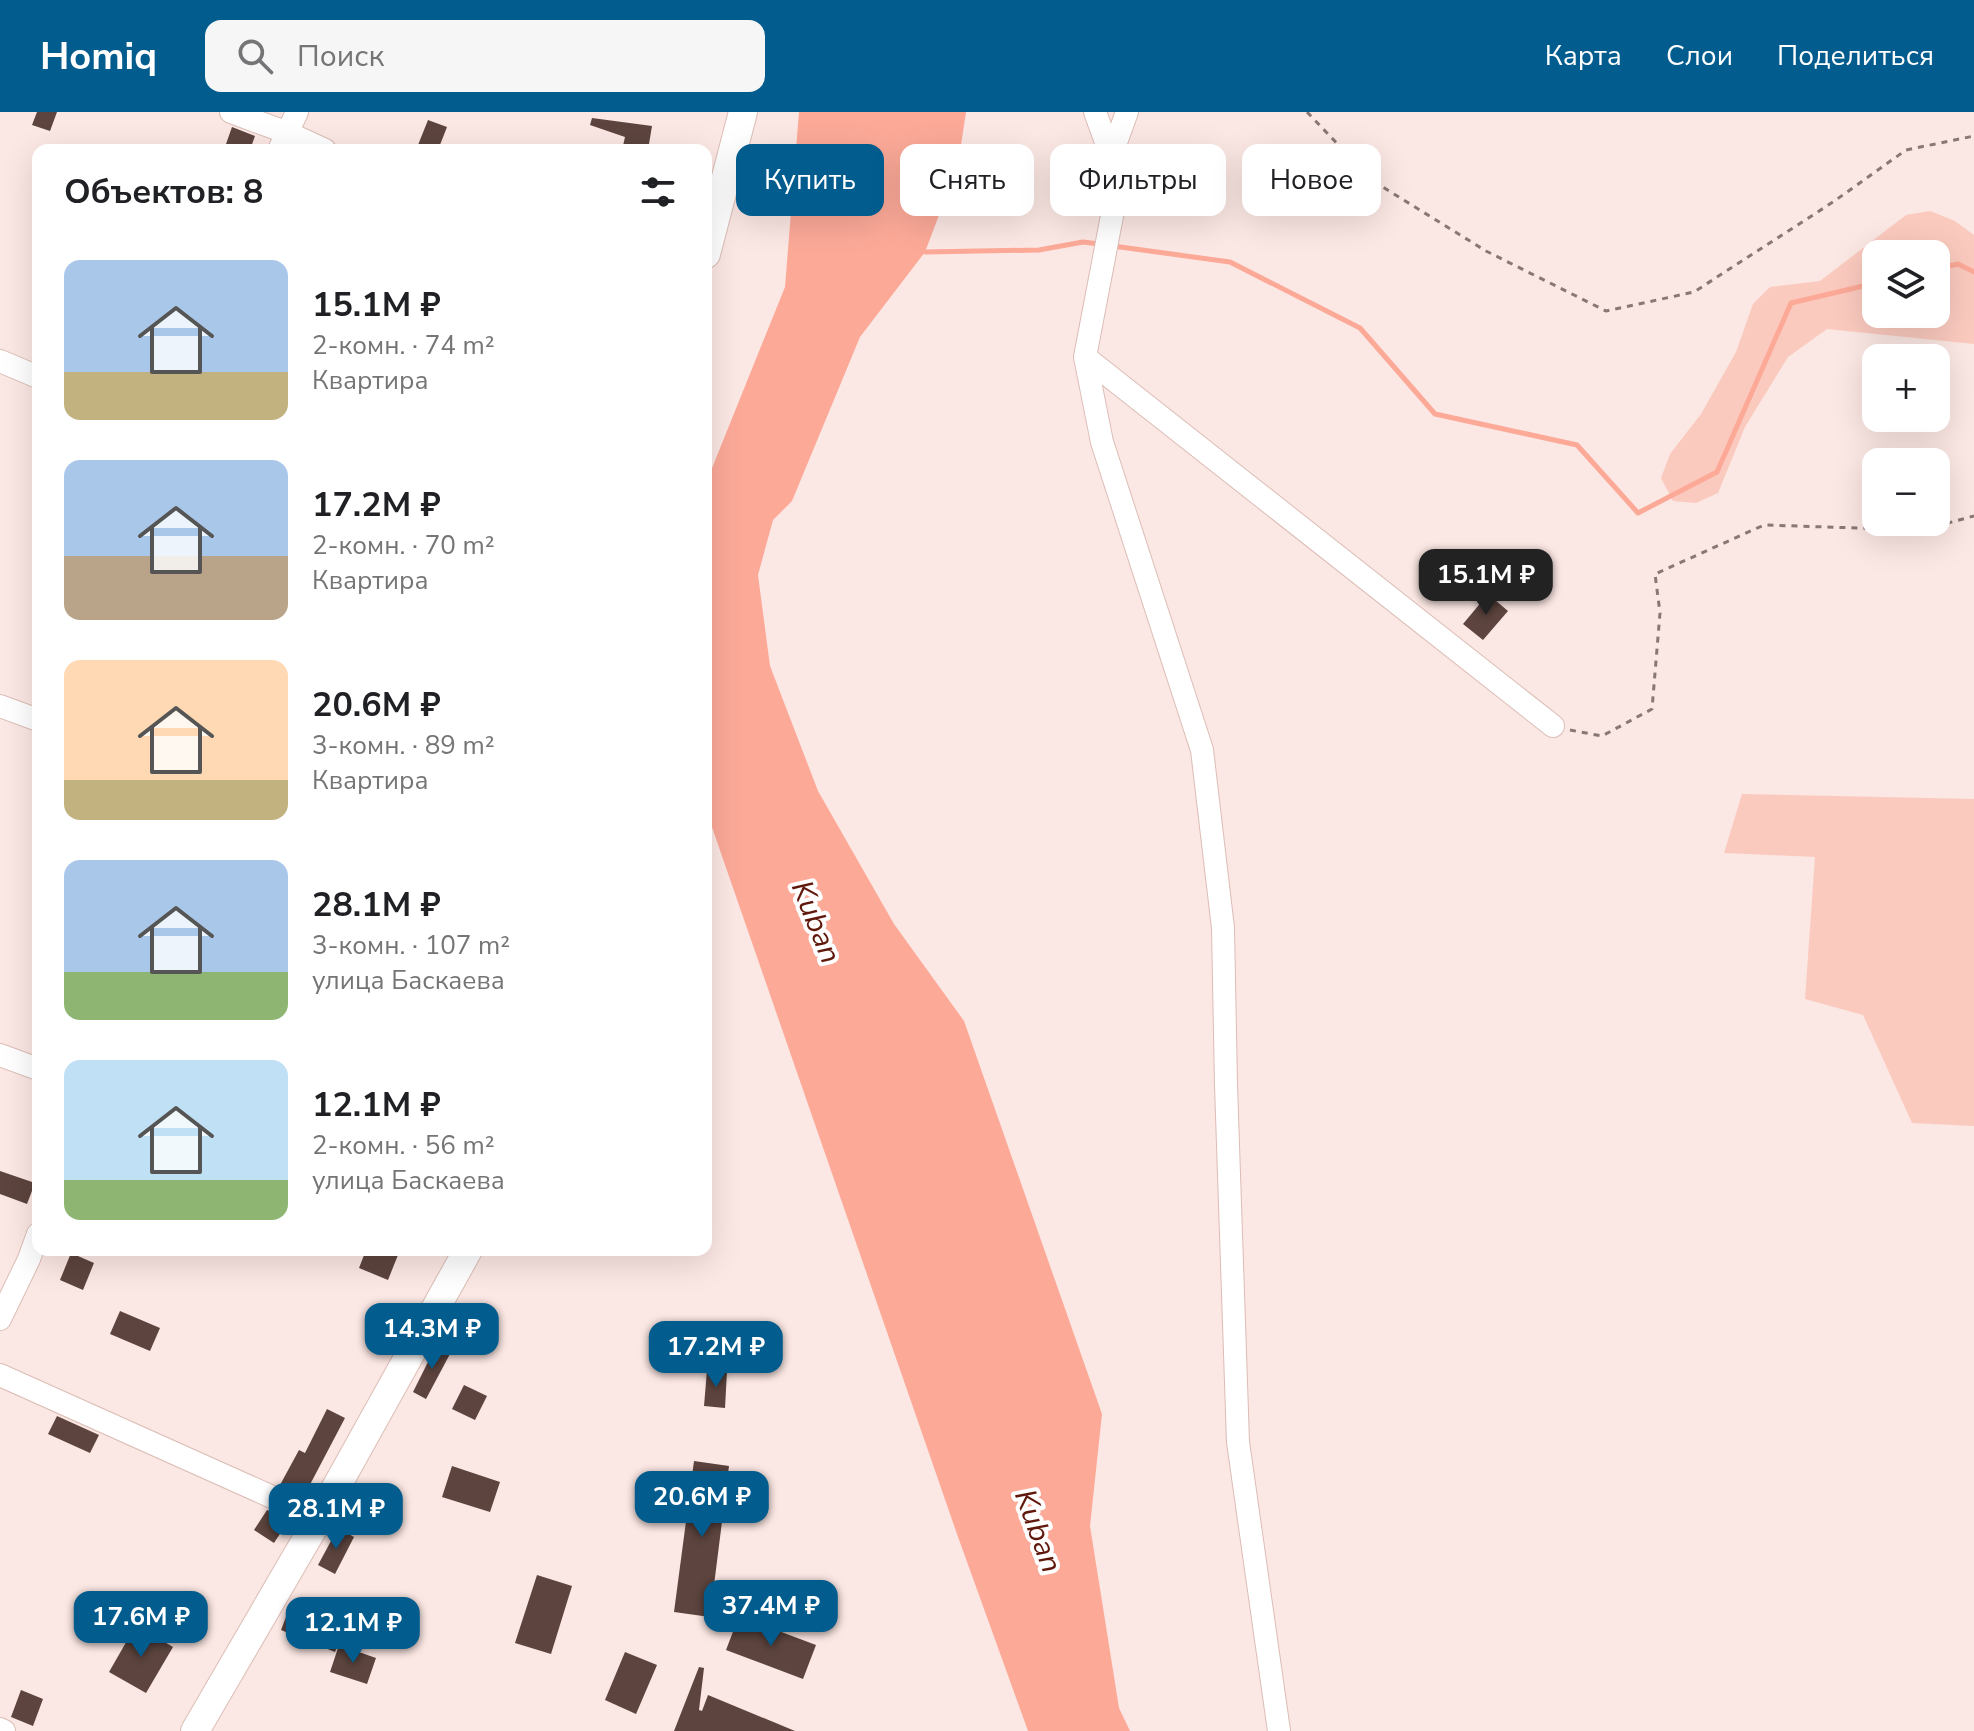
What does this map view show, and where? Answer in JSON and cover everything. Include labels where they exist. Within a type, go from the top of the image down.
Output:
[{"type":"main road","points":[[712,231],[743,112]]},
{"type":"main road","points":[[195,1731],[319,1518],[465,1256]]},
{"type":"street","points":[[231,112],[283,141],[297,112]]},
{"type":"street","points":[[1095,112],[1107,144]]},
{"type":"street","points":[[1115,144],[1127,112]]},
{"type":"street","points":[[1112,216],[1085,357],[1102,442],[1202,750],[1223,928],[1238,1442],[1279,1731]]},
{"type":"street","points":[[1085,357],[1553,726]]},
{"type":"street","points":[[0,361],[32,374]]},
{"type":"street","points":[[0,706],[32,718]]},
{"type":"street","points":[[0,1055],[32,1067]]},
{"type":"street","points":[[0,1319],[32,1251]]},
{"type":"street","points":[[0,1375],[319,1518]]},
{"type":"path","points":[[1307,112],[1373,181],[1486,251],[1606,311],[1694,292],[1833,202],[1906,150],[1974,136]]},
{"type":"path","points":[[1553,726],[1602,736],[1652,709],[1660,613],[1655,574],[1764,525],[1922,530],[1974,516]]},
{"type":"shaded area","points":[[1930,211],[1955,221],[1974,235],[1974,344],[1827,329],[1788,357],[1745,427],[1718,493],[1696,503],[1673,501],[1661,478],[1670,454],[1701,414],[1736,352],[1753,304],[1770,287],[1820,281],[1862,249],[1862,328],[1950,328],[1950,240],[1873,240],[1906,215]]},
{"type":"shaded area","points":[[1742,794],[1974,799],[1974,1126],[1912,1123],[1863,1015],[1805,999],[1815,857],[1724,853]]},
{"type":"water","name":"Kuban","points":[[799,112],[966,112],[961,144],[900,144],[900,216],[939,216],[925,252],[860,337],[792,501],[773,520],[758,575],[770,666],[818,791],[894,924],[964,1021],[1102,1414],[1090,1526],[1119,1708],[1130,1731],[1028,1731],[712,827],[712,468],[785,287],[791,216],[884,216],[884,144],[796,144]]},
{"type":"building","points":[[37,112],[57,112],[50,131],[32,125]]},
{"type":"building","points":[[592,118],[652,126],[649,144],[623,144],[625,137],[590,125]]},
{"type":"building","points":[[428,120],[447,127],[440,144],[418,144]]},
{"type":"building","points":[[232,127],[255,136],[252,144],[226,144]]},
{"type":"building","points":[[1488,594],[1508,611],[1483,640],[1463,624]]},
{"type":"building","points":[[0,1171],[32,1182],[27,1204],[0,1194]]},
{"type":"building","points":[[70,1256],[94,1263],[83,1290],[60,1280]]},
{"type":"building","points":[[364,1256],[398,1256],[388,1280],[359,1268]]},
{"type":"building","points":[[120,1311],[160,1328],[150,1351],[110,1334]]},
{"type":"building","points":[[437,1344],[451,1352],[426,1399],[413,1392]]},
{"type":"building","points":[[707,1370],[727,1371],[725,1408],[704,1406]]},
{"type":"building","points":[[464,1385],[487,1396],[475,1420],[452,1409]]},
{"type":"building","points":[[327,1409],[345,1418],[304,1496],[280,1485],[299,1450],[305,1453]]},
{"type":"building","points":[[57,1416],[99,1435],[90,1453],[48,1434]]},
{"type":"building","points":[[694,1461],[729,1466],[710,1617],[674,1612]]},
{"type":"building","points":[[452,1466],[500,1482],[490,1512],[442,1497]]},
{"type":"building","points":[[267,1510],[289,1520],[274,1543],[254,1530]]},
{"type":"building","points":[[338,1528],[354,1537],[335,1574],[318,1565]]},
{"type":"building","points":[[537,1575],[572,1586],[551,1654],[515,1643]]},
{"type":"building","points":[[739,1616],[816,1645],[803,1679],[726,1650]]},
{"type":"building","points":[[286,1617],[340,1639],[335,1652],[281,1630]]},
{"type":"building","points":[[136,1625],[173,1647],[146,1693],[109,1672]]},
{"type":"building","points":[[339,1645],[376,1658],[367,1684],[330,1672]]},
{"type":"building","points":[[625,1652],[657,1665],[636,1714],[605,1700]]},
{"type":"building","points":[[699,1667],[704,1668],[699,1710],[702,1711],[708,1695],[795,1731],[674,1731]]},
{"type":"building","points":[[21,1690],[43,1699],[33,1726],[11,1717]]},
{"type":"waterway","points":[[922,251],[1039,250],[1083,242],[1099,244]]},
{"type":"waterway","points":[[1113,246],[1230,262],[1360,328],[1435,414],[1577,445],[1638,513],[1717,472],[1791,303],[1862,286]]},
{"type":"waterway","points":[[1950,266],[1958,264],[1974,272]]}]
